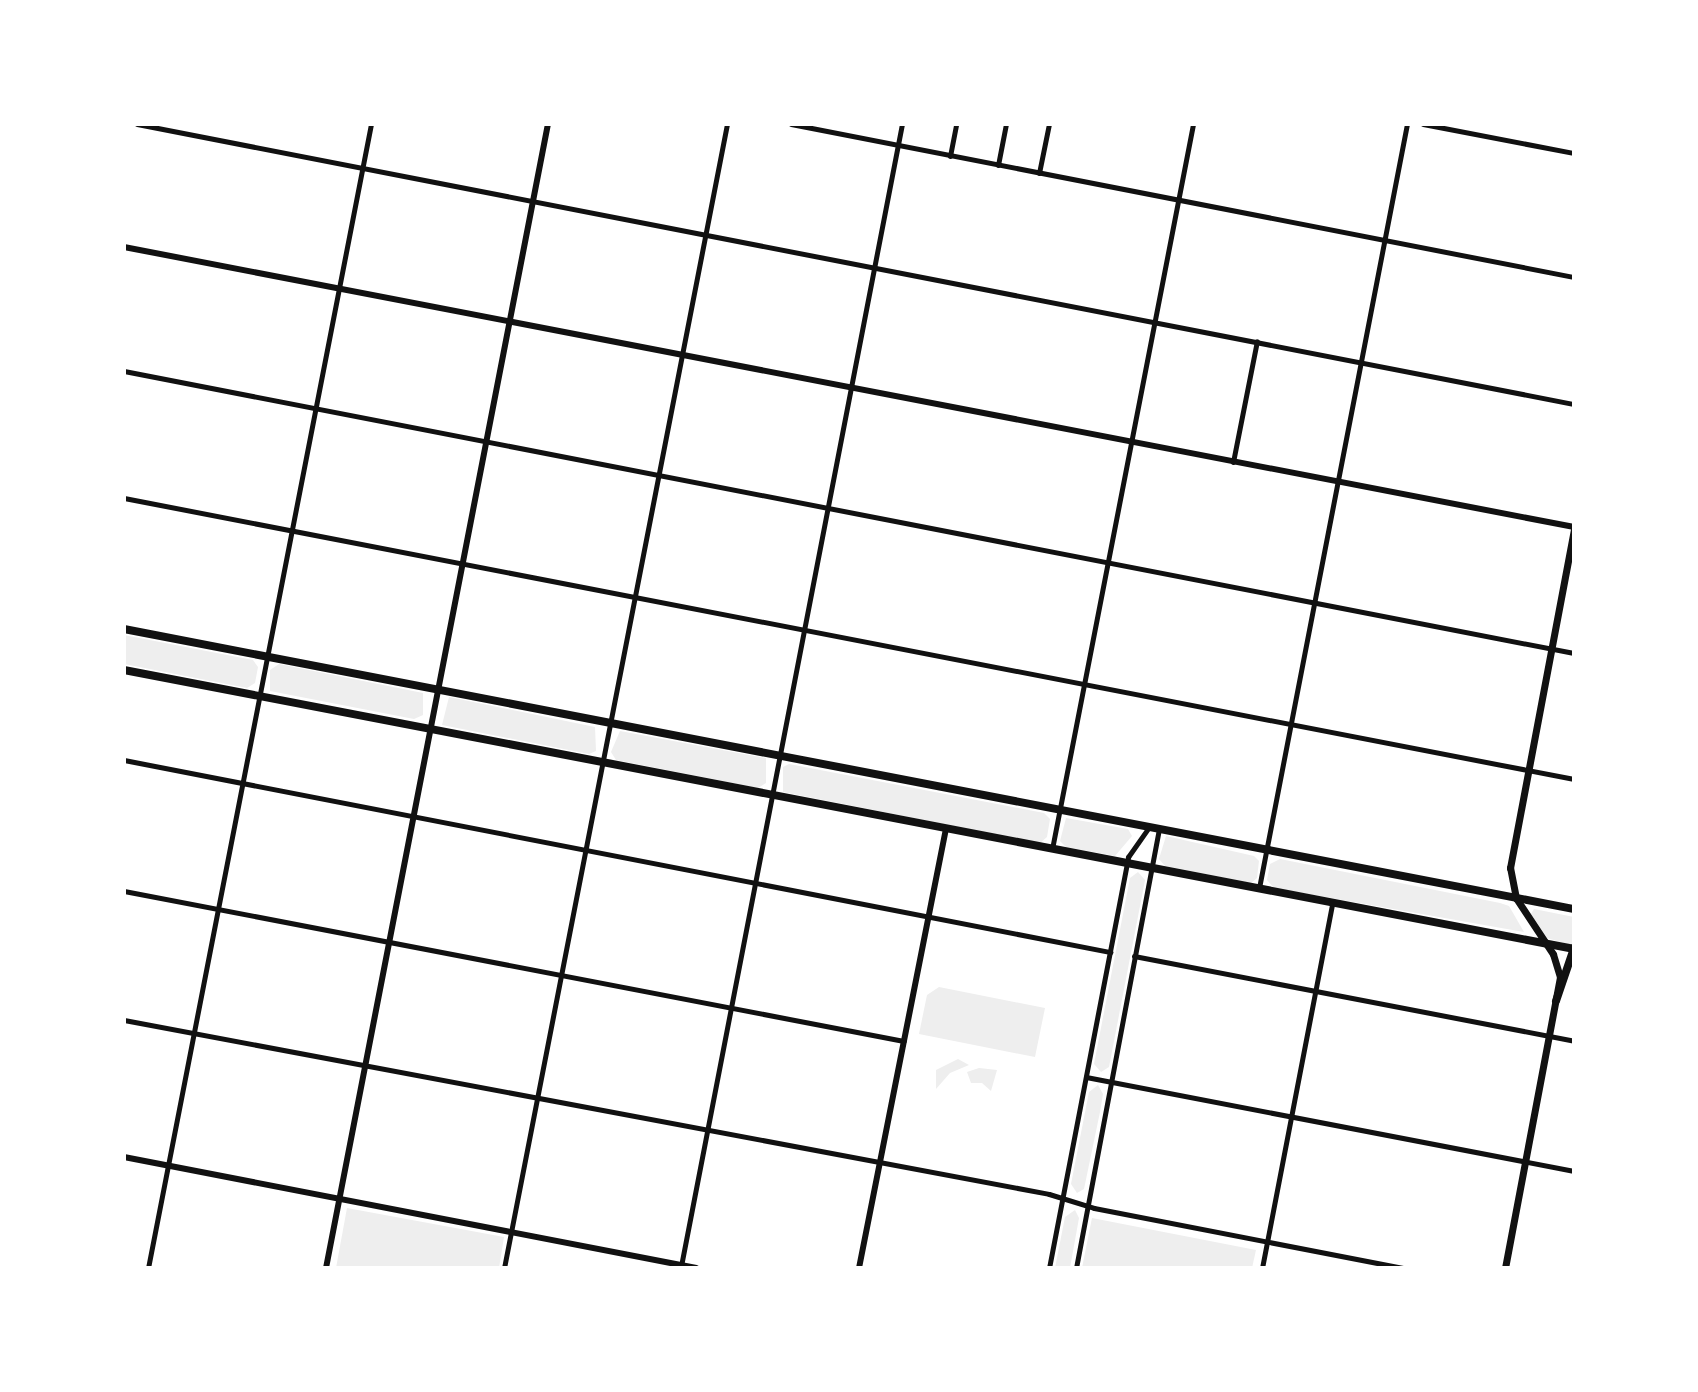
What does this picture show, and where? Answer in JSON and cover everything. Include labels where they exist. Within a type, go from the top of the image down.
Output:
[{"type":"main road","points":[[1505,1268],[1550,1036],[1559,971],[1547,943],[1516,898],[1510,868],[1574,527]]},
{"type":"main road","points":[[124,629],[1574,909]]},
{"type":"main road","points":[[124,670],[1574,948],[1556,1001]]},
{"type":"street","points":[[137,124],[1574,404]]},
{"type":"street","points":[[148,1268],[371,124]]},
{"type":"street","points":[[326,1268],[548,124]]},
{"type":"street","points":[[504,1268],[727,124]]},
{"type":"street","points":[[791,124],[1574,277]]},
{"type":"street","points":[[681,1266],[902,124]]},
{"type":"street","points":[[950,156],[956,124]]},
{"type":"street","points":[[998,165],[1006,124]]},
{"type":"street","points":[[1039,173],[1049,124]]},
{"type":"street","points":[[1052,849],[1193,124]]},
{"type":"street","points":[[1259,889],[1407,124]]},
{"type":"street","points":[[1423,124],[1574,153]]},
{"type":"street","points":[[124,247],[1574,527]]},
{"type":"street","points":[[1233,462],[1257,341]]},
{"type":"street","points":[[124,371],[1574,653]]},
{"type":"street","points":[[124,498],[1574,779]]},
{"type":"street","points":[[124,760],[1110,952]]},
{"type":"street","points":[[1049,1268],[1127,864],[1134,843],[1148,828]]},
{"type":"street","points":[[859,1268],[946,829]]},
{"type":"street","points":[[1076,1268],[1159,830]]},
{"type":"street","points":[[124,891],[904,1041]]},
{"type":"street","points":[[1262,1268],[1332,904]]},
{"type":"street","points":[[1134,956],[1574,1041]]},
{"type":"street","points":[[124,1020],[707,1133],[1063,1196],[1088,1206],[1404,1268]]},
{"type":"street","points":[[1086,1077],[1574,1171]]},
{"type":"street","points":[[124,1157],[696,1268]]},
{"type":"shaded area","points":[[124,635],[253,660],[258,667],[255,683],[247,688],[124,664]]},
{"type":"shaded area","points":[[279,664],[423,693],[423,715],[414,719],[270,691],[270,670]]},
{"type":"shaded area","points":[[449,697],[595,727],[596,751],[589,754],[442,725]]},
{"type":"shaded area","points":[[620,731],[766,758],[766,783],[758,788],[616,760],[611,752]]},
{"type":"shaded area","points":[[789,764],[1044,813],[1050,819],[1047,837],[1040,843],[783,792],[783,767]]},
{"type":"shaded area","points":[[1066,818],[1128,829],[1132,836],[1115,856],[1066,847],[1060,841]]},
{"type":"shaded area","points":[[1166,836],[1254,856],[1259,861],[1257,878],[1251,883],[1165,866],[1159,859]]},
{"type":"shaded area","points":[[1280,859],[1500,903],[1509,906],[1524,932],[1274,888],[1267,880],[1270,864]]},
{"type":"shaded area","points":[[1138,872],[1145,880],[1109,1067],[1101,1072],[1094,1064],[1130,878]]},
{"type":"shaded area","points":[[1534,909],[1574,917],[1574,946],[1547,938],[1531,914]]},
{"type":"shaded area","points":[[939,987],[1045,1008],[1035,1057],[919,1034],[927,995]]},
{"type":"shaded area","points":[[958,1059],[969,1065],[950,1073],[936,1089],[936,1070]]},
{"type":"shaded area","points":[[979,1068],[997,1070],[991,1091],[982,1083],[971,1083],[967,1072]]},
{"type":"shaded area","points":[[1098,1085],[1103,1094],[1100,1112],[1084,1189],[1077,1193],[1071,1184],[1089,1092]]},
{"type":"shaded area","points":[[347,1208],[504,1237],[499,1268],[336,1268]]},
{"type":"shaded area","points":[[1075,1210],[1079,1218],[1070,1268],[1055,1268],[1065,1217]]},
{"type":"shaded area","points":[[1092,1218],[1256,1250],[1252,1268],[1082,1268]]}]
